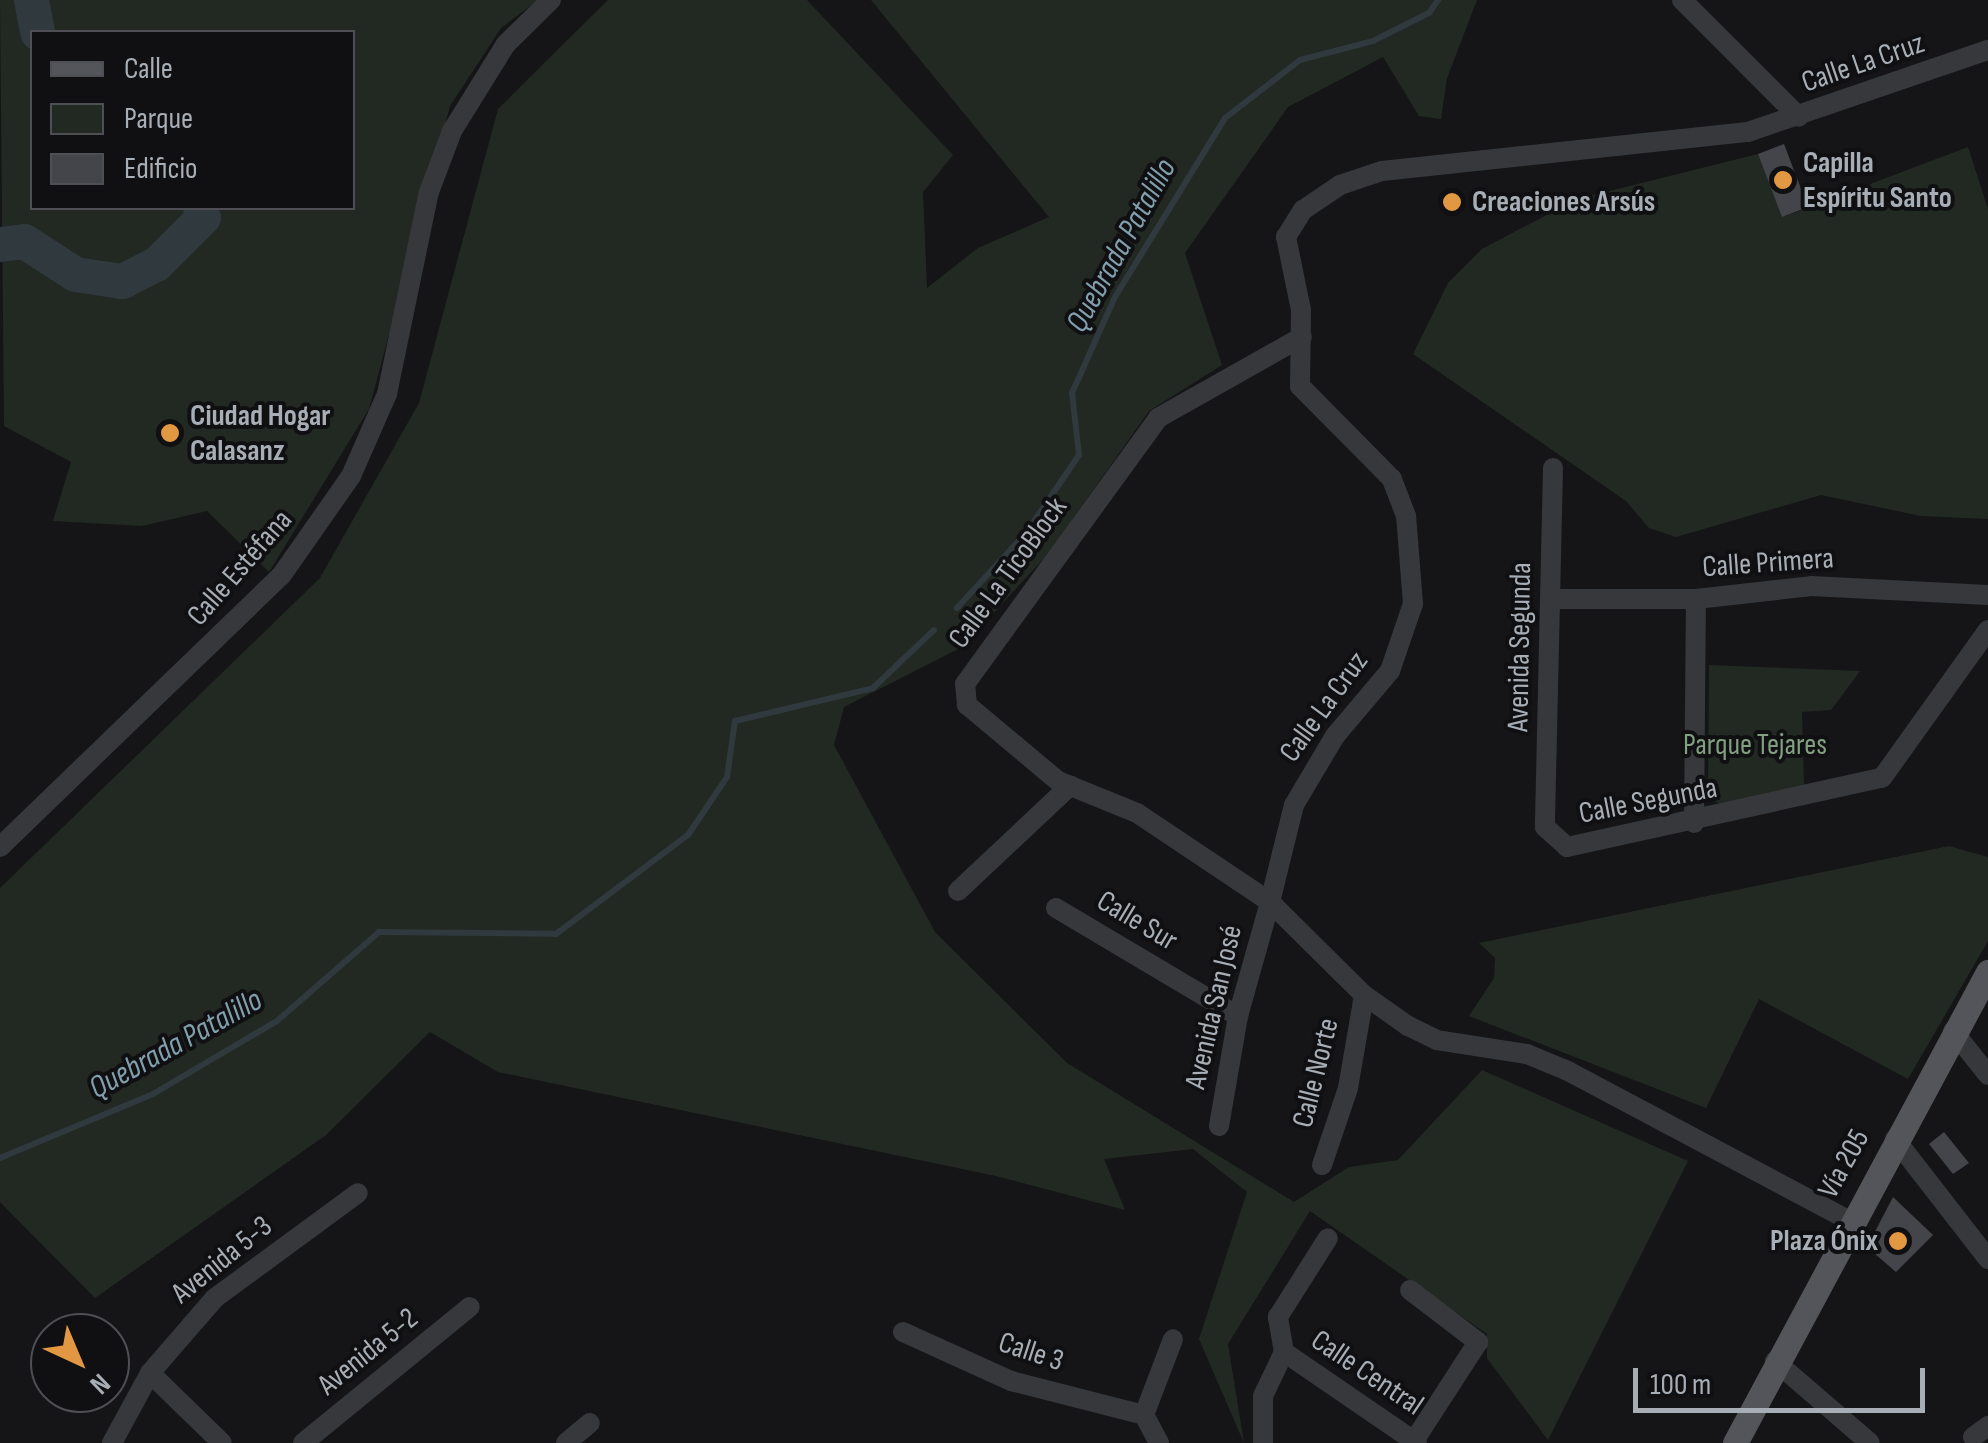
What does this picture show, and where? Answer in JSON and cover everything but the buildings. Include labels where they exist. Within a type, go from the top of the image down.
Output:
[{"type":"main road","name":"Vía 205","points":[[1735,1443],[1775,1360],[1988,972]]},
{"type":"street","name":"Calle Estéfana","points":[[4,836],[281,576],[350,476],[386,394],[429,192],[452,131],[506,44],[551,0]]},
{"type":"street","points":[[1682,0],[1799,117]]},
{"type":"street","name":"Calle La Cruz","points":[[1270,902],[1303,787],[1390,671],[1413,604],[1406,516],[1392,479],[1307,399],[1297,370],[1302,337],[1286,238],[1304,210],[1340,185],[1382,171],[1748,132],[1988,50]]},
{"type":"street","name":"Calle La TicoBlock","points":[[1270,902],[1137,813],[1070,786],[967,705],[965,684],[1050,572],[1132,447],[1198,392],[1302,337]]},
{"type":"street","name":"Avenida Segunda","points":[[1545,827],[1553,468]]},
{"type":"street","name":"Calle Primera","points":[[1552,599],[1696,600],[1811,586],[1988,595]]},
{"type":"street","points":[[1694,823],[1696,600]]},
{"type":"street","name":"Calle Segunda","points":[[1545,827],[1567,847],[1582,848],[1882,778],[1988,630]]},
{"type":"street","points":[[958,892],[1070,786]]},
{"type":"street","points":[[1270,902],[1364,995],[1437,1040],[1527,1054],[1568,1071],[1850,1221]]},
{"type":"street","name":"Avenida San José","points":[[1218,1126],[1238,1016],[1270,902]]},
{"type":"street","name":"Calle Sur","points":[[1056,908],[1238,1016]]},
{"type":"street","name":"Calle Norte","points":[[1322,1164],[1348,1088],[1364,995]]},
{"type":"street","points":[[1954,1030],[1988,1075]]},
{"type":"street","points":[[1895,1139],[1988,1259]]},
{"type":"street","name":"Avenida 5-3","points":[[112,1443],[150,1373],[215,1298],[358,1193]]},
{"type":"street","points":[[1263,1443],[1263,1396],[1284,1352],[1278,1317],[1328,1238]]},
{"type":"street","points":[[1410,1290],[1478,1342],[1415,1442]]},
{"type":"street","name":"Avenida 5-2","points":[[303,1443],[470,1307]]},
{"type":"street","name":"Calle 3","points":[[902,1332],[1012,1381],[1144,1415]]},
{"type":"street","points":[[1158,1443],[1144,1415],[1173,1338]]},
{"type":"street","name":"Calle Central","points":[[1284,1352],[1415,1442]]},
{"type":"street","points":[[1775,1360],[1870,1443]]},
{"type":"street","points":[[150,1373],[222,1443]]},
{"type":"street","points":[[566,1443],[590,1423]]},
{"type":"green space","points":[[0,0],[538,0],[501,28],[450,106],[369,409],[269,572],[207,511],[142,526],[53,521],[71,462],[4,426]]},
{"type":"green space","points":[[608,0],[807,0],[953,155],[923,192],[927,288],[978,248],[1049,217],[871,0],[1477,0],[1447,78],[1441,119],[1419,116],[1383,57],[1288,107],[1185,253],[1222,365],[1149,411],[1048,554],[962,647],[844,707],[834,745],[935,932],[1067,1063],[1294,1202],[1349,1167],[1398,1160],[1482,1070],[1688,1161],[1548,1440],[1487,1358],[1487,1334],[1310,1211],[1228,1344],[1244,1443],[1199,1339],[1247,1192],[1193,1149],[1104,1159],[1125,1210],[996,1176],[498,1072],[430,1032],[326,1135],[95,1298],[0,1202],[0,888],[320,578],[419,403],[498,109]]},
{"type":"green space","points":[[1968,147],[1988,209],[1988,519],[1921,516],[1821,495],[1676,537],[1649,528],[1626,501],[1413,354],[1448,283],[1482,249],[1577,199],[1758,154],[1783,217]]},
{"type":"green space","name":"Parque Tejares","points":[[1709,665],[1860,671],[1831,710],[1802,712],[1804,785],[1720,804],[1708,797]]},
{"type":"green space","points":[[1949,846],[1988,857],[1988,941],[1908,1079],[1759,999],[1706,1108],[1469,1016],[1494,978],[1495,958],[1479,943]]},
{"type":"waterway","points":[[31,0],[37,30]]},
{"type":"waterway","name":"Quebrada Patalillo","points":[[957,608],[1026,533],[1079,455],[1072,393],[1115,297],[1225,118],[1300,60],[1373,41],[1429,13],[1438,0]]},
{"type":"waterway","points":[[0,244],[24,241],[75,274],[122,281],[156,264],[203,217],[201,210]]},
{"type":"waterway","name":"Quebrada Patalillo","points":[[0,1158],[153,1094],[277,1021],[379,932],[556,934],[688,835],[727,777],[735,721],[873,688],[934,630]]},
{"type":"place","name":"Capilla Espíritu Santo","points":[[1783,180]]},
{"type":"place","name":"Creaciones Arsús","points":[[1452,202]]},
{"type":"place","name":"Ciudad Hogar Calasanz","points":[[170,433]]},
{"type":"place","name":"Plaza Ónix","points":[[1898,1241]]}]
